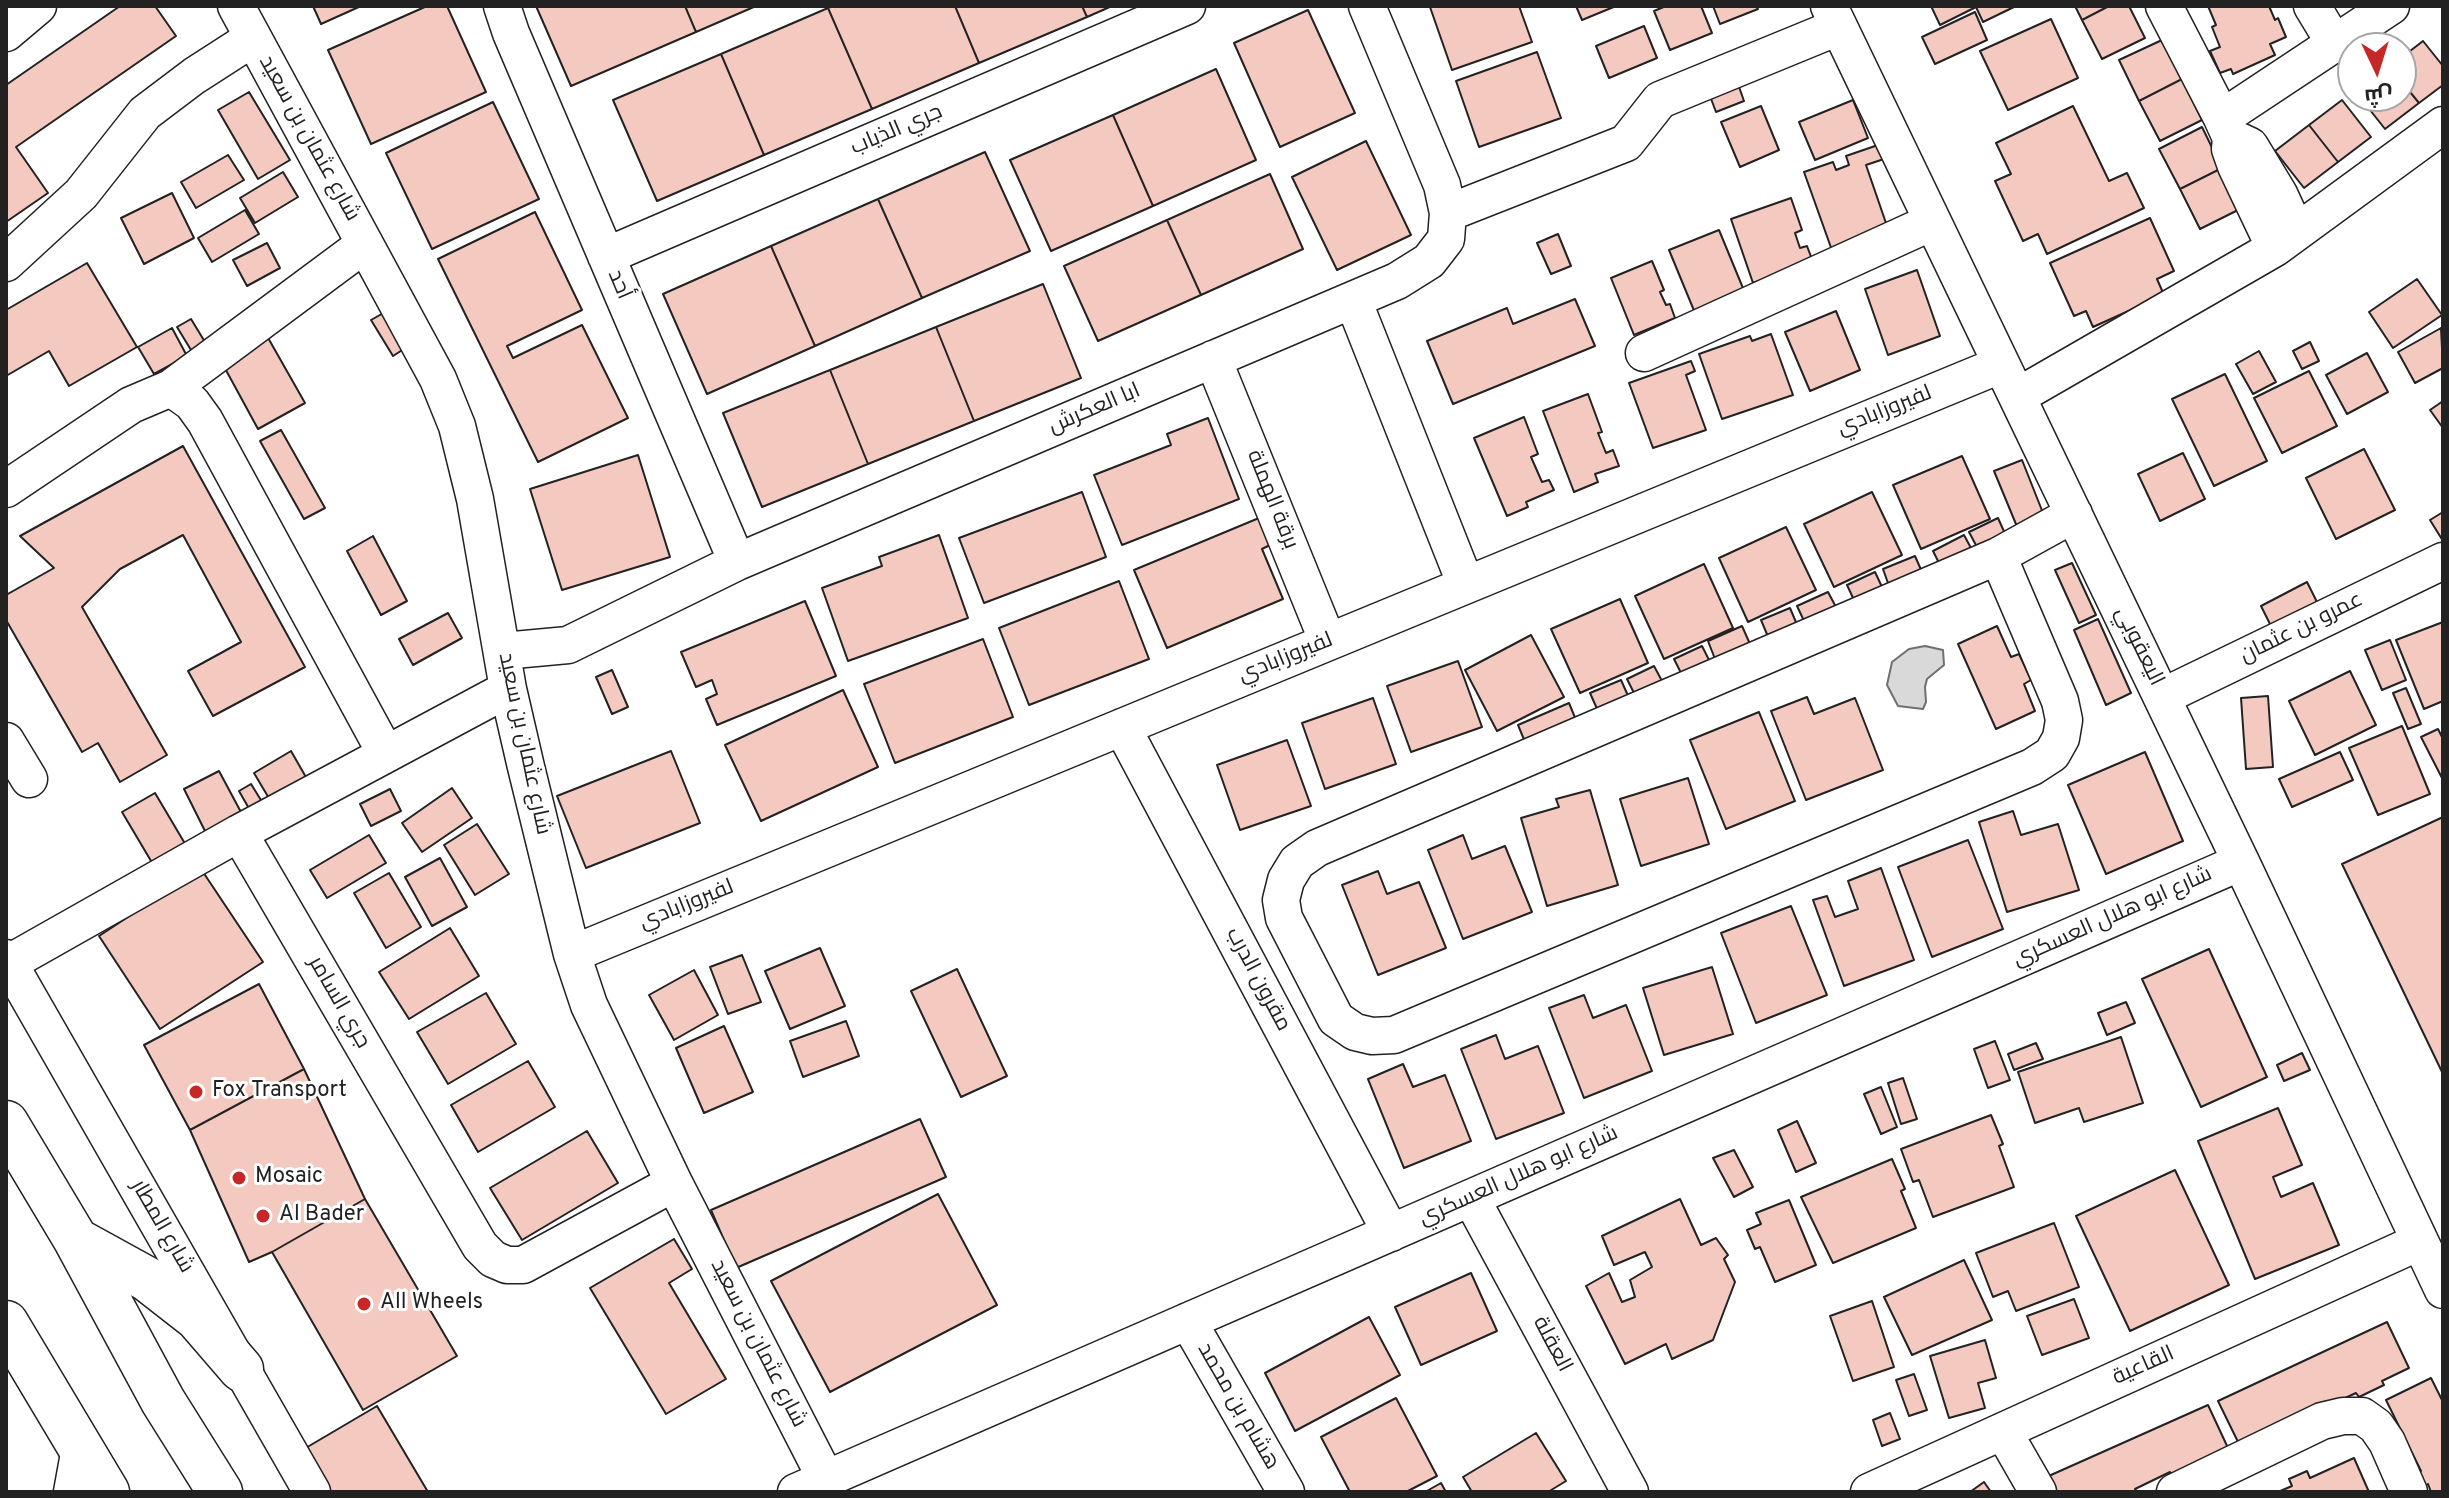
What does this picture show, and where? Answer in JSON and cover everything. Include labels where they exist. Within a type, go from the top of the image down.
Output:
[{"type":"highway","points":[[6,1123],[76,1240],[163,1401],[220,1492]]},
{"type":"highway","points":[[76,1240],[147,1279],[197,1318],[241,1369]]},
{"type":"highway","points":[[6,1323],[107,1492]]},
{"type":"street","points":[[6,33],[38,6]]},
{"type":"street","name":"شارع عثمان بن سعيد","points":[[236,6],[438,379],[457,426],[475,499],[508,689],[572,954],[589,1005],[674,1183],[811,1486]]},
{"type":"street","name":"أحد","points":[[502,6],[737,562]]},
{"type":"street","name":"جري الذياب","points":[[606,256],[1187,6]]},
{"type":"street","points":[[1367,6],[1442,185],[1448,213],[1626,143],[1660,100],[1834,16]]},
{"type":"street","points":[[2164,6],[2226,128],[2236,166],[2285,240]]},
{"type":"street","points":[[2312,6],[2335,44]]},
{"type":"street","points":[[2226,128],[2335,44],[2391,6]]},
{"type":"street","name":"اليعقوبي","points":[[1834,16],[2443,1290]]},
{"type":"street","points":[[6,263],[81,194],[145,113],[194,76],[253,38]]},
{"type":"street","points":[[2018,396],[2285,240],[2443,125]]},
{"type":"street","name":"ابا العكرش","points":[[503,651],[568,645],[737,562],[1397,281],[1429,261],[1446,239],[1448,213]]},
{"type":"street","points":[[1644,353],[1932,222]]},
{"type":"street","points":[[6,489],[131,405],[171,388],[365,244]]},
{"type":"street","points":[[1353,300],[1466,585]]},
{"type":"street","name":"برقة الهملة","points":[[1213,359],[1328,642]]},
{"type":"street","name":"لفيروزابادي","points":[[572,954],[2000,365]]},
{"type":"street","points":[[171,388],[192,403],[205,421],[386,754]]},
{"type":"street","points":[[1998,556],[2060,701],[2063,729],[2052,754],[2032,767],[1394,1035],[1355,1032],[1336,1019],[1284,918],[1281,900],[1286,880],[1297,862],[1317,848],[1998,556],[2074,514]]},
{"type":"street","name":"عمرو بن عثمان","points":[[2162,697],[2443,561]]},
{"type":"street","points":[[239,833],[508,689]]},
{"type":"street","name":"مقرون الدرب","points":[[1122,727],[1391,1233]]},
{"type":"street","points":[[6,741],[29,779]]},
{"type":"street","name":"شارع المطار","points":[[239,833],[7,961],[312,1492]]},
{"type":"street","name":"جري السامر","points":[[239,833],[480,1246],[493,1259],[507,1265],[523,1265],[540,1258],[674,1183]]},
{"type":"street","name":"شارع ابو هلال العسكري","points":[[811,1486],[2241,862]]},
{"type":"street","name":"العقلة","points":[[1471,1198],[1630,1492]]},
{"type":"street","name":"القاعية","points":[[1871,1492],[2419,1242]]},
{"type":"street","name":"هشام بن محمد","points":[[1188,1321],[1286,1492]]},
{"type":"street","points":[[2175,1492],[2322,1421],[2362,1416],[2376,1426],[2387,1442],[2409,1492]]},
{"type":"street","points":[[2003,1431],[2038,1492]]},
{"type":"street","points":[[72,1492],[80,1448]]},
{"type":"shaded area","points":[[1925,646],[1943,650],[1944,665],[1927,679],[1923,709],[1898,706],[1887,685],[1892,662],[1909,649]]},
{"type":"building","points":[[120,6],[155,6],[176,36],[16,147],[48,193],[6,222],[6,85]]},
{"type":"building","points":[[313,6],[361,6],[321,24]]},
{"type":"building","points":[[427,6],[447,6],[486,92],[371,144],[328,50]]},
{"type":"building","points":[[536,6],[685,6],[696,32],[571,86]]},
{"type":"building","points":[[685,6],[756,6],[696,32]]},
{"type":"building","points":[[955,6],[979,63],[872,109],[828,8]]},
{"type":"building","points":[[955,6],[1082,6],[1087,17],[979,63]]},
{"type":"building","points":[[1082,6],[1112,6],[1087,17]]},
{"type":"building","points":[[1519,6],[1532,42],[1452,70],[1430,7]]},
{"type":"building","points":[[1576,6],[1616,6],[1582,20]]},
{"type":"building","points":[[1666,6],[1701,6],[1712,33],[1670,50],[1654,11]]},
{"type":"building","points":[[1713,6],[1756,6],[1758,9],[1720,24]]},
{"type":"building","points":[[1931,6],[2016,6],[1983,22],[1976,7],[1940,25]]},
{"type":"building","points":[[2075,6],[2109,6],[2082,20]]},
{"type":"building","points":[[2109,6],[2129,6],[2145,38],[2102,59],[2082,20]]},
{"type":"building","points":[[2208,6],[2269,6],[2286,37],[2270,44],[2275,55],[2233,74],[2231,69],[2220,73],[2210,51],[2220,47]]},
{"type":"building","points":[[828,8],[872,109],[764,155],[721,54]]},
{"type":"building","points":[[1308,10],[1355,113],[1280,147],[1234,43]]},
{"type":"building","points":[[1975,12],[1987,40],[1935,64],[1922,37]]},
{"type":"building","points":[[2051,19],[2078,78],[2008,110],[1980,51]]},
{"type":"building","points":[[1644,26],[1657,58],[1609,78],[1596,46]]},
{"type":"building","points":[[2162,40],[2182,79],[2139,101],[2119,60]]},
{"type":"building","points":[[2423,41],[2443,66],[2443,85],[2419,103],[2417,101],[2417,46]]},
{"type":"building","points":[[1537,52],[1561,118],[1479,147],[1456,81]]},
{"type":"building","points":[[721,54],[764,155],[657,201],[613,100]]},
{"type":"building","points":[[1216,69],[1256,160],[1153,206],[1113,115]]},
{"type":"building","points":[[2182,79],[2202,120],[2160,141],[2139,101]]},
{"type":"building","points":[[1738,84],[1744,101],[1716,112],[1710,96]]},
{"type":"building","points":[[249,92],[290,160],[258,179],[218,110]]},
{"type":"building","points":[[1853,100],[1868,138],[1815,160],[1799,122]]},
{"type":"building","points":[[493,102],[539,199],[432,249],[386,153]]},
{"type":"building","points":[[2337,104],[2337,112],[2351,112],[2371,137],[2338,162],[2309,125]]},
{"type":"building","points":[[1761,106],[1779,150],[1740,167],[1721,122]]},
{"type":"building","points":[[2073,106],[2109,181],[2127,173],[2144,208],[2047,254],[2038,234],[2023,241],[1995,181],[2011,174],[1996,143]]},
{"type":"building","points":[[2372,112],[2407,112],[2385,129]]},
{"type":"building","points":[[1113,115],[1153,206],[1051,251],[1010,160]]},
{"type":"building","points":[[2309,125],[2338,162],[2304,188],[2275,151]]},
{"type":"building","points":[[2202,127],[2222,168],[2180,189],[2159,149]]},
{"type":"building","points":[[1366,141],[1411,235],[1337,270],[1292,177]]},
{"type":"building","points":[[1878,145],[1884,159],[1866,165],[1887,226],[1856,237],[1859,247],[1834,256],[1804,172],[1833,162],[1836,170],[1849,165],[1846,156]]},
{"type":"building","points":[[985,152],[1030,251],[922,298],[878,199]]},
{"type":"building","points":[[228,155],[244,180],[196,208],[181,182]]},
{"type":"building","points":[[2222,168],[2242,208],[2200,229],[2180,189]]},
{"type":"building","points":[[283,172],[298,197],[255,223],[240,198]]},
{"type":"building","points":[[1270,174],[1303,249],[1201,295],[1167,220]]},
{"type":"building","points":[[172,193],[194,238],[144,264],[121,218]]},
{"type":"building","points":[[1791,198],[1802,230],[1795,233],[1800,248],[1807,246],[1813,262],[1753,283],[1731,219]]},
{"type":"building","points":[[878,199],[922,298],[815,346],[771,246]]},
{"type":"building","points":[[245,210],[259,234],[212,262],[198,238]]},
{"type":"building","points":[[535,212],[582,310],[507,346],[513,358],[582,325],[628,418],[538,462],[438,259]]},
{"type":"building","points":[[2150,218],[2174,271],[2157,279],[2164,295],[2093,327],[2086,311],[2074,316],[2050,263]]},
{"type":"building","points":[[1167,220],[1201,295],[1098,341],[1064,266]]},
{"type":"building","points":[[1719,230],[1745,293],[1695,313],[1669,250]]},
{"type":"building","points":[[1558,234],[1571,266],[1551,274],[1537,243]]},
{"type":"building","points":[[267,243],[280,268],[247,286],[233,260]]},
{"type":"building","points":[[771,246],[815,346],[707,394],[663,294]]},
{"type":"building","points":[[1652,261],[1664,290],[1660,292],[1666,305],[1670,304],[1675,318],[1634,335],[1611,278]]},
{"type":"building","points":[[87,263],[137,347],[69,386],[49,351],[6,376],[6,310]]},
{"type":"building","points":[[1917,270],[1940,336],[1888,355],[1865,289]]},
{"type":"building","points":[[2417,279],[2442,315],[2393,348],[2369,312]]},
{"type":"building","points":[[1043,284],[1081,378],[974,421],[936,327]]},
{"type":"building","points":[[1575,299],[1595,346],[1453,404],[1427,341],[1507,308],[1513,324]]},
{"type":"building","points":[[387,311],[407,347],[393,356],[371,320]]},
{"type":"building","points":[[1836,311],[1860,370],[1810,391],[1785,332]]},
{"type":"building","points":[[191,319],[205,342],[191,350],[177,327]]},
{"type":"building","points":[[936,327],[974,421],[868,464],[830,370]]},
{"type":"building","points":[[172,328],[187,356],[154,374],[138,347]]},
{"type":"building","points":[[2441,328],[2443,368],[2415,383],[2398,352]]},
{"type":"building","points":[[1771,334],[1793,395],[1722,419],[1699,354],[1750,336],[1752,341]]},
{"type":"building","points":[[267,336],[305,403],[258,429],[221,361]]},
{"type":"building","points":[[2310,342],[2319,361],[2302,369],[2293,351]]},
{"type":"building","points":[[2259,351],[2276,382],[2253,394],[2236,364]]},
{"type":"building","points":[[2367,353],[2388,392],[2347,414],[2326,375]]},
{"type":"building","points":[[1691,361],[1695,371],[1686,375],[1706,430],[1653,448],[1629,383]]},
{"type":"building","points":[[830,370],[868,464],[762,507],[723,413]]},
{"type":"building","points":[[2309,371],[2337,426],[2282,453],[2254,398]]},
{"type":"building","points":[[2225,374],[2267,461],[2214,486],[2172,399]]},
{"type":"building","points":[[1588,394],[1606,453],[1613,450],[1619,466],[1595,474],[1598,482],[1574,492],[1543,411]]},
{"type":"building","points":[[2443,401],[2443,428],[2430,410]]},
{"type":"building","points":[[1524,417],[1538,454],[1531,457],[1542,482],[1549,480],[1554,490],[1526,502],[1528,507],[1507,516],[1474,438]]},
{"type":"building","points":[[1208,418],[1239,499],[1122,545],[1094,475],[1171,445],[1167,434]]},
{"type":"building","points":[[281,430],[325,508],[304,519],[260,441]]},
{"type":"building","points":[[183,446],[305,667],[213,716],[188,671],[241,642],[183,535],[120,569],[82,607],[167,755],[120,782],[98,743],[82,752],[6,620],[6,595],[54,568],[20,536]]},
{"type":"building","points":[[2364,449],[2395,510],[2336,539],[2306,478]]},
{"type":"building","points":[[2183,453],[2205,499],[2160,521],[2138,474]]},
{"type":"building","points":[[638,455],[670,557],[562,590],[530,489]]},
{"type":"building","points":[[1962,456],[1990,519],[1921,549],[1893,485]]},
{"type":"building","points":[[2022,460],[2045,518],[2018,529],[1994,471]]},
{"type":"building","points":[[1082,492],[1106,557],[984,603],[959,538]]},
{"type":"building","points":[[1872,492],[1902,555],[1834,587],[1804,524]]},
{"type":"building","points":[[2443,512],[2443,541],[2430,520]]},
{"type":"building","points":[[1259,518],[1270,545],[1262,549],[1283,599],[1167,648],[1134,570]]},
{"type":"building","points":[[1998,518],[2006,536],[1978,549],[1969,532]]},
{"type":"building","points":[[1786,527],[1816,590],[1748,622],[1719,558]]},
{"type":"building","points":[[939,535],[968,618],[848,661],[822,588],[882,566],[879,557]]},
{"type":"building","points":[[1964,535],[1971,548],[1940,565],[1933,551]]},
{"type":"building","points":[[373,536],[407,601],[381,615],[347,551]]},
{"type":"building","points":[[1915,556],[1922,572],[1889,586],[1883,569]]},
{"type":"building","points":[[2072,563],[2096,615],[2079,623],[2055,570]]},
{"type":"building","points":[[1704,564],[1733,628],[1664,659],[1635,596]]},
{"type":"building","points":[[1875,572],[1882,587],[1854,600],[1847,585]]},
{"type":"building","points":[[1119,581],[1149,659],[1029,705],[999,628]]},
{"type":"building","points":[[2307,582],[2317,602],[2271,626],[2261,606]]},
{"type":"building","points":[[1828,592],[1837,609],[1805,623],[1797,606]]},
{"type":"building","points":[[1620,599],[1648,663],[1580,693],[1551,629]]},
{"type":"building","points":[[805,601],[836,676],[717,725],[706,699],[717,694],[712,680],[696,687],[681,652]]},
{"type":"building","points":[[1790,608],[1798,627],[1769,639],[1761,620]]},
{"type":"building","points":[[448,613],[462,638],[413,665],[399,639]]},
{"type":"building","points":[[2098,619],[2131,693],[2106,705],[2074,630]]},
{"type":"building","points":[[2443,622],[2443,701],[2424,709],[2396,640]]},
{"type":"building","points":[[1742,626],[1750,644],[1715,659],[1708,641]]},
{"type":"building","points":[[1997,626],[2011,657],[2019,654],[2031,680],[2024,684],[2035,711],[1996,729],[1958,644]]},
{"type":"building","points":[[1531,635],[1564,697],[1497,731],[1465,670]]},
{"type":"building","points":[[983,639],[1013,717],[895,763],[864,684]]},
{"type":"building","points":[[2390,640],[2406,680],[2382,690],[2365,650]]},
{"type":"building","points":[[1702,646],[1710,662],[1682,675],[1674,659]]},
{"type":"building","points":[[1458,661],[1482,727],[1411,752],[1387,686]]},
{"type":"building","points":[[1654,666],[1662,681],[1635,695],[1627,679]]},
{"type":"building","points":[[612,670],[628,707],[612,714],[596,677]]},
{"type":"building","points":[[2350,671],[2376,725],[2315,755],[2289,701]]},
{"type":"building","points":[[1621,680],[1629,698],[1598,711],[1590,693]]},
{"type":"building","points":[[2406,688],[2421,724],[2408,729],[2393,693]]},
{"type":"building","points":[[843,690],[878,767],[761,821],[725,745]]},
{"type":"building","points":[[2268,696],[2273,767],[2246,769],[2241,698]]},
{"type":"building","points":[[1807,697],[1814,714],[1855,698],[1883,770],[1806,800],[1771,711]]},
{"type":"building","points":[[1373,698],[1396,764],[1325,789],[1302,723]]},
{"type":"building","points":[[1569,703],[1576,720],[1525,742],[1518,725]]},
{"type":"building","points":[[1759,712],[1795,801],[1726,829],[1690,740]]},
{"type":"building","points":[[2402,726],[2430,794],[2378,815],[2349,748]]},
{"type":"building","points":[[2438,729],[2443,739],[2443,780],[2421,737]]},
{"type":"building","points":[[1287,740],[1311,806],[1240,830],[1217,765]]},
{"type":"building","points":[[291,751],[307,779],[270,800],[254,773]]},
{"type":"building","points":[[671,751],[700,823],[586,868],[557,796]]},
{"type":"building","points":[[2145,752],[2183,841],[2106,874],[2068,785]]},
{"type":"building","points":[[2340,752],[2353,780],[2292,807],[2279,779]]},
{"type":"building","points":[[219,771],[242,814],[206,833],[184,789]]},
{"type":"building","points":[[1688,778],[1709,844],[1641,866],[1620,799]]},
{"type":"building","points":[[251,784],[264,805],[251,812],[239,791]]},
{"type":"building","points":[[452,788],[472,818],[422,852],[402,823]]},
{"type":"building","points":[[390,789],[401,811],[371,826],[360,804]]},
{"type":"building","points":[[1590,790],[1618,885],[1547,906],[1521,818],[1559,807],[1556,799]]},
{"type":"building","points":[[155,793],[187,847],[154,866],[122,812]]},
{"type":"building","points":[[2013,811],[2021,835],[2058,824],[2079,890],[2007,912],[1979,822]]},
{"type":"building","points":[[2443,817],[2443,1074],[2342,864]]},
{"type":"building","points":[[477,824],[509,874],[475,895],[444,845]]},
{"type":"building","points":[[369,835],[386,863],[327,898],[310,870]]},
{"type":"building","points":[[1463,835],[1472,859],[1505,846],[1532,912],[1463,939],[1428,850]]},
{"type":"building","points":[[1968,840],[2003,929],[1932,957],[1898,867]]},
{"type":"building","points":[[440,858],[467,907],[432,926],[405,877]]},
{"type":"building","points":[[1881,868],[1914,960],[1844,986],[1813,900],[1827,896],[1835,917],[1858,909],[1848,881]]},
{"type":"building","points":[[201,869],[263,962],[160,1029],[99,936]]},
{"type":"building","points":[[1378,871],[1387,894],[1419,882],[1446,948],[1378,975],[1342,885]]},
{"type":"building","points":[[389,873],[421,927],[386,948],[354,893]]},
{"type":"building","points":[[1791,906],[1827,995],[1756,1023],[1721,933]]},
{"type":"building","points":[[450,928],[479,976],[409,1019],[379,972]]},
{"type":"building","points":[[820,948],[845,1006],[790,1029],[765,971]]},
{"type":"building","points":[[2209,949],[2267,1077],[2201,1107],[2142,979]]},
{"type":"building","points":[[742,955],[761,1002],[728,1014],[710,967]]},
{"type":"building","points":[[1712,967],[1733,1034],[1664,1055],[1643,988]]},
{"type":"building","points":[[957,969],[1007,1076],[961,1097],[911,991]]},
{"type":"building","points":[[694,970],[718,1015],[674,1040],[649,995]]},
{"type":"building","points":[[259,984],[304,1069],[190,1130],[144,1045]]},
{"type":"building","points":[[486,993],[516,1044],[448,1084],[417,1032]]},
{"type":"building","points":[[1584,995],[1593,1018],[1626,1005],[1652,1071],[1584,1098],[1549,1008]]},
{"type":"building","points":[[2126,1002],[2135,1023],[2107,1035],[2098,1013]]},
{"type":"building","points":[[846,1021],[859,1056],[803,1077],[790,1041]]},
{"type":"building","points":[[724,1026],[753,1092],[704,1113],[676,1048]]},
{"type":"building","points":[[1496,1035],[1505,1059],[1538,1046],[1564,1113],[1496,1139],[1461,1049]]},
{"type":"building","points":[[2121,1037],[2143,1103],[2084,1122],[2079,1108],[2035,1123],[2018,1072]]},
{"type":"building","points":[[1995,1041],[2010,1080],[1988,1088],[1974,1049]]},
{"type":"building","points":[[2036,1043],[2043,1059],[2014,1070],[2008,1054]]},
{"type":"building","points":[[2302,1053],[2310,1070],[2284,1081],[2277,1065]]},
{"type":"building","points":[[528,1061],[555,1107],[478,1152],[451,1105]]},
{"type":"building","points":[[1403,1064],[1413,1087],[1445,1075],[1471,1141],[1404,1168],[1368,1079]]},
{"type":"building","points":[[304,1069],[365,1199],[249,1262],[190,1130]]},
{"type":"building","points":[[1903,1078],[1917,1119],[1901,1124],[1888,1083]]},
{"type":"building","points":[[1881,1087],[1897,1127],[1881,1134],[1864,1094]]},
{"type":"building","points":[[2278,1108],[2302,1165],[2273,1177],[2281,1197],[2313,1183],[2339,1245],[2255,1279],[2198,1141]]},
{"type":"building","points":[[1991,1115],[2003,1144],[1999,1146],[2014,1187],[1933,1217],[1919,1180],[1913,1182],[1901,1149]]},
{"type":"building","points":[[920,1119],[946,1177],[736,1268],[711,1210]]},
{"type":"building","points":[[1797,1121],[1816,1163],[1796,1172],[1778,1130]]},
{"type":"building","points":[[587,1131],[618,1183],[522,1240],[490,1188]]},
{"type":"building","points":[[1734,1150],[1753,1187],[1734,1197],[1713,1158]]},
{"type":"building","points":[[1892,1159],[1905,1189],[1901,1191],[1916,1228],[1833,1263],[1801,1197]]},
{"type":"building","points":[[2175,1170],[2229,1285],[2130,1331],[2076,1216]]},
{"type":"building","points":[[938,1194],[997,1305],[830,1392],[771,1281]]},
{"type":"building","name":"All Wheels","points":[[365,1199],[457,1356],[363,1410],[272,1252]]},
{"type":"building","points":[[1680,1199],[1701,1245],[1716,1238],[1728,1255],[1724,1259],[1735,1282],[1713,1340],[1672,1359],[1666,1344],[1625,1364],[1586,1286],[1609,1273],[1622,1302],[1635,1297],[1630,1280],[1652,1267],[1645,1252],[1614,1265],[1602,1236]]},
{"type":"building","points":[[1789,1200],[1816,1265],[1775,1282],[1760,1247],[1755,1249],[1747,1230],[1761,1224],[1756,1213]]},
{"type":"building","points":[[2054,1223],[2079,1287],[2016,1311],[2008,1291],[1993,1297],[1976,1253]]},
{"type":"building","points":[[674,1239],[692,1269],[669,1283],[726,1379],[666,1414],[590,1288]]},
{"type":"building","points":[[1964,1260],[1992,1320],[1912,1355],[1884,1297]]},
{"type":"building","points":[[1471,1273],[1497,1331],[1421,1365],[1395,1307]]},
{"type":"building","points":[[2074,1299],[2089,1338],[2042,1355],[2027,1316]]},
{"type":"building","points":[[1872,1301],[1894,1367],[1853,1381],[1830,1316]]},
{"type":"building","points":[[1369,1317],[1400,1375],[1295,1431],[1265,1373]]},
{"type":"building","points":[[2387,1322],[2409,1368],[2359,1397],[2356,1393],[2240,1446],[2218,1401]]},
{"type":"building","points":[[1985,1340],[1996,1378],[1978,1383],[1985,1408],[1949,1418],[1930,1356]]},
{"type":"building","points":[[1914,1374],[1927,1410],[1909,1416],[1896,1380]]},
{"type":"building","points":[[2431,1378],[2443,1402],[2443,1492],[2431,1492],[2428,1484],[2423,1487],[2415,1473],[2421,1471],[2386,1400]]},
{"type":"building","points":[[1396,1398],[1437,1476],[1406,1492],[1350,1492],[1321,1437]]},
{"type":"building","points":[[2208,1405],[2228,1448],[2175,1482],[2170,1472],[2135,1489],[2137,1492],[2048,1492],[2042,1479]]},
{"type":"building","points":[[377,1406],[428,1492],[330,1492],[304,1449]]},
{"type":"building","points":[[1890,1413],[1900,1439],[1882,1446],[1873,1420]]},
{"type":"building","points":[[1536,1433],[1566,1481],[1548,1492],[1472,1492],[1463,1477]]},
{"type":"building","points":[[2354,1458],[2369,1492],[2278,1492],[2292,1486],[2289,1479],[2307,1471],[2310,1478]]},
{"type":"building","points":[[1984,1482],[1991,1492],[1970,1492]]},
{"type":"building","points":[[1441,1483],[1446,1492],[1425,1492]]},
{"type":"place","name":"Fox Transport","points":[[196,1092]]},
{"type":"place","name":"Mosaic","points":[[239,1178]]},
{"type":"place","name":"Al Bader","points":[[263,1216]]},
{"type":"place","name":"All Wheels","points":[[364,1304]]}]
